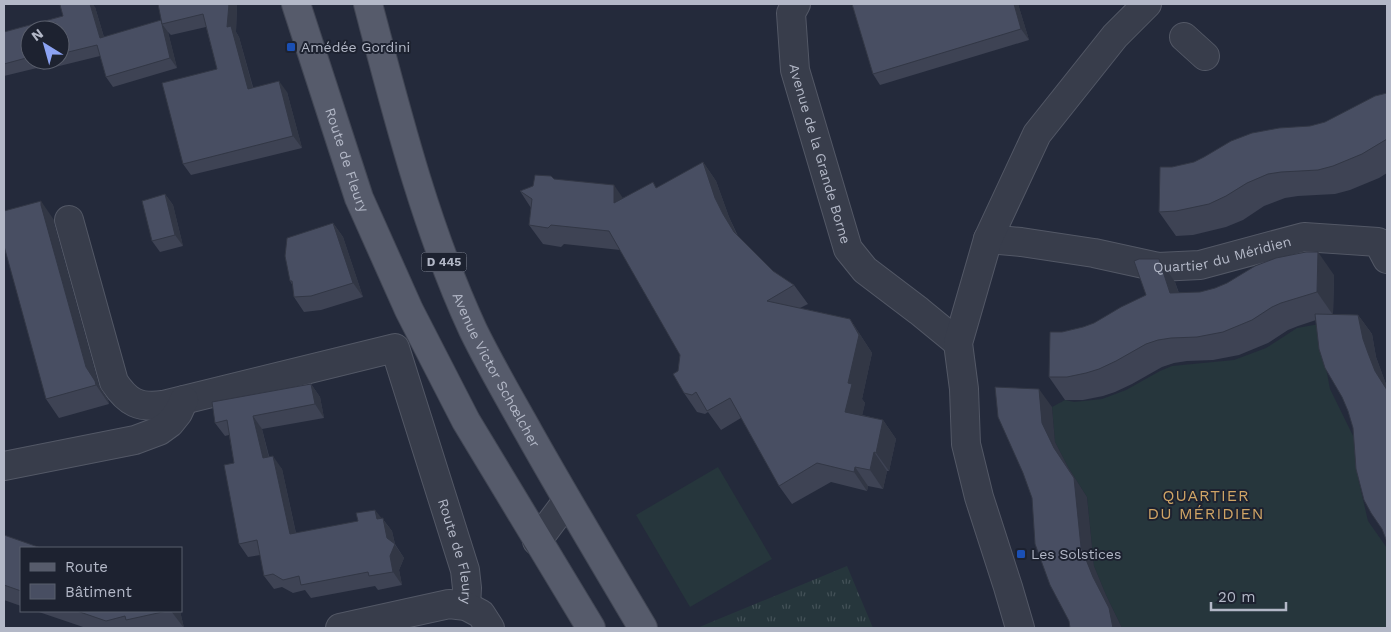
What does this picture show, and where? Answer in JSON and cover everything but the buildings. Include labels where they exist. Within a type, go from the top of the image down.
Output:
[{"type":"main road","name":"Route de Fleury","points":[[296,4],[359,198],[409,310],[466,421],[537,541]]},
{"type":"main road","name":"Avenue Victor Schœlcher","points":[[368,4],[426,210],[446,266],[473,330],[500,383],[567,501],[644,628]]},
{"type":"main road","points":[[537,541],[591,628]]},
{"type":"street","name":"Avenue de la Grande Borne","points":[[796,4],[791,14],[795,70],[848,249],[865,270],[920,311],[958,343]]},
{"type":"street","points":[[1020,628],[979,497],[966,444],[964,388],[958,343],[988,239],[1037,134],[1115,36],[1147,4]]},
{"type":"street","points":[[1184,37],[1205,56]]},
{"type":"street","points":[[69,220],[114,382],[122,394],[148,407],[184,400]]},
{"type":"street","name":"Quartier du Méridien","points":[[988,239],[1094,253],[1158,268],[1200,265],[1304,237],[1384,245]]},
{"type":"street","name":"Route de Fleury","points":[[184,400],[395,348],[465,570],[466,606],[481,614],[490,628]]},
{"type":"street","points":[[4,466],[135,440],[159,431],[170,423],[178,413],[184,400]]},
{"type":"street","points":[[537,541],[567,501]]},
{"type":"street","points":[[340,628],[449,604],[466,606]]},
{"type":"green space","points":[[1325,323],[1320,336],[1330,389],[1360,450],[1358,478],[1368,521],[1387,548],[1387,628],[1122,628],[1094,566],[1087,497],[1055,442],[1052,407],[1065,400],[1074,402],[1102,399],[1126,390],[1172,366],[1234,360],[1266,348],[1297,328]]},
{"type":"green space","points":[[718,467],[772,559],[690,607],[636,515]]},
{"type":"green space","points":[[847,566],[873,628],[697,628]]},
{"type":"place","name":"Amédée Gordini","points":[[291,47]]},
{"type":"place","name":"Les Solstices","points":[[1021,554]]},
{"type":"district","name":"QUARTIER DU MÉRIDIEN","points":[[1206,504]]}]
